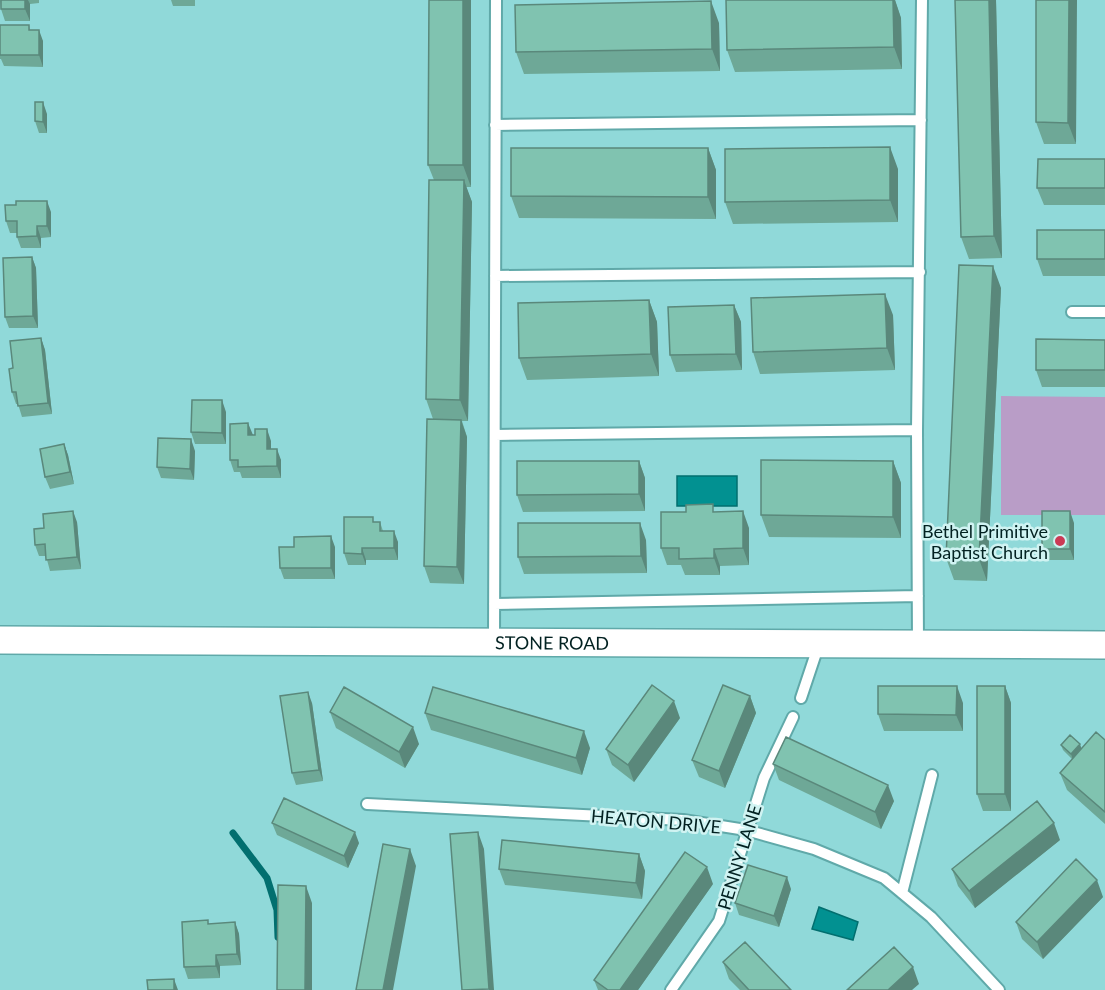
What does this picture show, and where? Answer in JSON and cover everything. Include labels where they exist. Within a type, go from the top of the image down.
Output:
[{"type":"street","name":"STONE ROAD","points":[[0,640],[1105,645]]},
{"type":"lane","points":[[494,642],[496,0]]},
{"type":"lane","points":[[918,644],[917,430],[922,0]]},
{"type":"lane","points":[[495,125],[921,120]]},
{"type":"lane","points":[[495,276],[920,272]]},
{"type":"lane","points":[[1072,312],[1105,312]]},
{"type":"lane","points":[[495,435],[917,430]]},
{"type":"lane","points":[[494,604],[918,596]]},
{"type":"lane","points":[[801,698],[819,644]]},
{"type":"lane","name":"PENNY LANE","points":[[671,990],[719,921],[764,778],[793,717]]},
{"type":"lane","points":[[902,893],[932,775]]},
{"type":"lane","name":"HEATON DRIVE","points":[[367,804],[683,820],[746,830],[814,849],[884,878],[931,917],[999,990]]},
{"type":"shaded area","points":[[1001,396],[1105,397],[1105,515],[1001,515]]},
{"type":"water","points":[[677,476],[737,476],[737,506],[677,506]]},
{"type":"water","points":[[819,907],[858,922],[853,940],[812,929]]},
{"type":"building","points":[[1,0],[25,0],[25,9],[1,9]]},
{"type":"building","points":[[429,0],[463,0],[463,165],[428,165]]},
{"type":"building","points":[[726,0],[893,0],[894,47],[727,50]]},
{"type":"building","points":[[955,0],[989,0],[994,236],[961,237]]},
{"type":"building","points":[[1036,0],[1069,0],[1068,123],[1036,122]]},
{"type":"building","points":[[711,1],[712,49],[516,52],[515,5]]},
{"type":"building","points":[[0,25],[29,25],[29,30],[39,30],[39,55],[0,55]]},
{"type":"building","points":[[35,102],[43,102],[43,122],[35,121]]},
{"type":"building","points":[[890,147],[890,200],[725,202],[725,149]]},
{"type":"building","points":[[511,148],[708,148],[708,197],[511,196]]},
{"type":"building","points":[[1038,159],[1105,159],[1105,188],[1037,188]]},
{"type":"building","points":[[429,180],[464,180],[460,400],[426,399]]},
{"type":"building","points":[[16,201],[47,201],[47,226],[37,226],[37,236],[17,237],[17,221],[6,221],[5,205],[16,205]]},
{"type":"building","points":[[1037,230],[1105,230],[1105,259],[1037,259]]},
{"type":"building","points":[[32,257],[33,316],[5,317],[3,258]]},
{"type":"building","points":[[959,265],[993,266],[979,559],[946,558]]},
{"type":"building","points":[[885,294],[887,348],[753,352],[751,298]]},
{"type":"building","points":[[649,300],[651,354],[519,358],[518,303]]},
{"type":"building","points":[[734,305],[736,354],[670,355],[668,307]]},
{"type":"building","points":[[41,338],[48,403],[18,406],[16,392],[12,392],[9,369],[13,368],[10,341]]},
{"type":"building","points":[[1036,339],[1105,340],[1105,370],[1036,370]]},
{"type":"building","points":[[192,400],[222,400],[222,433],[191,432]]},
{"type":"building","points":[[427,419],[461,420],[457,567],[424,566]]},
{"type":"building","points":[[248,423],[248,435],[255,435],[255,429],[267,429],[267,449],[277,449],[277,466],[238,467],[238,460],[230,460],[230,424]]},
{"type":"building","points":[[158,438],[191,439],[190,469],[157,467]]},
{"type":"building","points":[[64,444],[70,472],[45,477],[40,449]]},
{"type":"building","points":[[761,460],[893,461],[893,517],[761,515]]},
{"type":"building","points":[[517,461],[639,461],[639,494],[517,495]]},
{"type":"building","points":[[713,504],[713,512],[743,511],[743,548],[714,549],[714,558],[679,559],[679,548],[661,548],[661,512],[686,512],[686,505]]},
{"type":"building","points":[[73,511],[77,557],[46,560],[45,544],[35,545],[34,529],[44,528],[43,514]]},
{"type":"building","points":[[1042,511],[1070,511],[1070,549],[1042,549]]},
{"type":"building","points":[[344,517],[373,517],[373,522],[380,522],[380,531],[394,531],[394,548],[362,548],[362,554],[344,553]]},
{"type":"building","points":[[518,523],[640,523],[641,556],[518,557]]},
{"type":"building","points":[[331,536],[331,568],[280,568],[279,547],[294,547],[294,537]]},
{"type":"building","points":[[652,685],[674,701],[628,765],[606,749]]},
{"type":"building","points":[[723,685],[750,696],[719,771],[692,760]]},
{"type":"building","points":[[878,686],[957,686],[956,715],[878,714]]},
{"type":"building","points":[[977,686],[1005,686],[1005,794],[977,794]]},
{"type":"building","points":[[344,687],[413,727],[399,752],[330,712]]},
{"type":"building","points":[[433,687],[584,731],[576,758],[425,713]]},
{"type":"building","points":[[308,692],[319,770],[292,773],[280,696]]},
{"type":"building","points":[[1096,732],[1105,740],[1105,812],[1060,773]]},
{"type":"building","points":[[1070,735],[1080,744],[1071,754],[1061,745]]},
{"type":"building","points":[[786,737],[888,785],[875,812],[773,764]]},
{"type":"building","points":[[284,798],[355,832],[344,856],[272,823]]},
{"type":"building","points":[[1037,801],[1054,823],[969,891],[952,869]]},
{"type":"building","points":[[478,832],[489,989],[462,990],[450,834]]},
{"type":"building","points":[[502,840],[639,854],[636,883],[499,869]]},
{"type":"building","points":[[383,844],[410,849],[383,990],[356,990]]},
{"type":"building","points":[[685,852],[707,867],[620,990],[608,990],[594,980]]},
{"type":"building","points":[[1076,859],[1097,880],[1037,942],[1016,922]]},
{"type":"building","points":[[748,865],[787,877],[774,916],[735,903]]},
{"type":"building","points":[[278,885],[306,886],[305,990],[277,990]]},
{"type":"building","points":[[208,920],[208,924],[235,922],[237,954],[216,955],[216,966],[184,967],[182,922]]},
{"type":"building","points":[[745,942],[791,990],[749,990],[723,962]]},
{"type":"building","points":[[894,947],[913,967],[888,990],[847,990]]},
{"type":"building","points":[[174,979],[174,990],[148,990],[147,980]]},
{"type":"waterway","points":[[233,833],[267,878],[277,910],[278,937]]},
{"type":"place","name":"Bethel Primitive Baptist Church","points":[[1060,541]]}]
